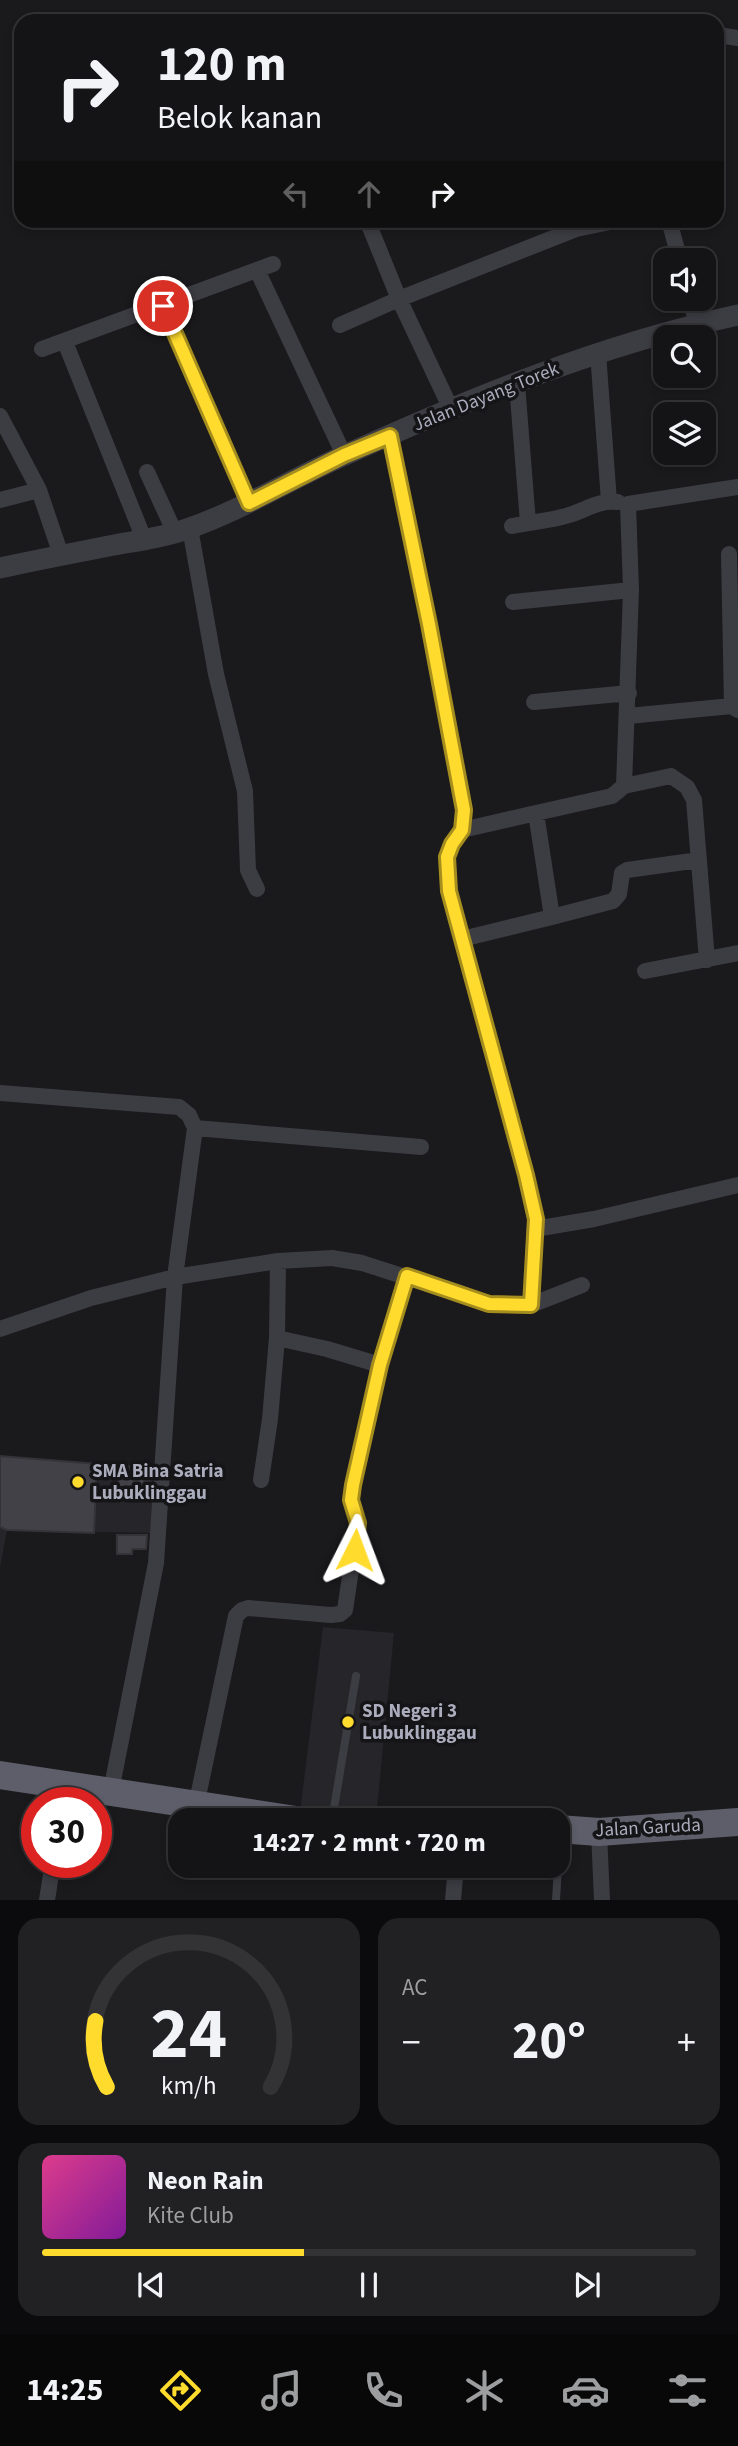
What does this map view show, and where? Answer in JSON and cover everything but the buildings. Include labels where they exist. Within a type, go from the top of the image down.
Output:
[{"type":"highway","points":[[0,1774],[42,1787]]},
{"type":"highway","points":[[112,1791],[210,1808]]},
{"type":"highway","name":"Jalan Garuda","points":[[570,1830],[599,1832],[738,1822]]},
{"type":"street","points":[[370,228],[398,299],[451,409]]},
{"type":"street","points":[[340,325],[398,299],[581,228]]},
{"type":"street","points":[[671,228],[677,248]]},
{"type":"street","points":[[42,349],[273,264]]},
{"type":"street","points":[[257,271],[344,455]]},
{"type":"street","points":[[163,306],[249,503]]},
{"type":"street","points":[[693,311],[697,324]]},
{"type":"street","name":"Jalan Dayang Torek","points":[[0,568],[182,531],[249,503],[344,455],[451,409],[598,353],[738,315]]},
{"type":"street","points":[[65,342],[144,540]]},
{"type":"street","points":[[598,353],[609,501]]},
{"type":"street","points":[[517,384],[520,525],[570,515],[588,506],[609,501],[628,504],[738,487]]},
{"type":"street","points":[[0,416],[39,490],[61,555]]},
{"type":"street","points":[[390,436],[464,810],[462,830],[447,857],[449,891],[536,1219],[531,1305]]},
{"type":"street","points":[[147,472],[182,531],[246,791],[248,870],[257,889]]},
{"type":"street","points":[[0,500],[39,490]]},
{"type":"street","points":[[624,786],[631,590],[628,504]]},
{"type":"street","points":[[628,716],[735,708],[729,554]]},
{"type":"street","points":[[513,602],[631,590]]},
{"type":"street","points":[[534,702],[629,693]]},
{"type":"street","points":[[462,830],[612,796],[624,786],[671,776],[688,786],[694,800],[707,960]]},
{"type":"street","points":[[536,813],[552,917]]},
{"type":"street","points":[[463,939],[613,901],[619,894],[622,873],[627,870],[699,860]]},
{"type":"street","points":[[645,971],[738,953]]},
{"type":"street","points":[[0,1093],[179,1107],[189,1115],[195,1128],[175,1277],[156,1563],[112,1787]]},
{"type":"street","points":[[195,1128],[421,1147]]},
{"type":"street","points":[[535,1229],[594,1219],[738,1185]]},
{"type":"street","points":[[0,1329],[91,1298],[175,1277],[278,1261],[332,1258],[362,1263],[489,1304],[531,1305],[582,1284]]},
{"type":"street","points":[[261,1480],[270,1419],[277,1338],[278,1261]]},
{"type":"street","points":[[196,1806],[236,1616],[248,1608],[331,1615],[345,1610],[358,1523],[351,1500],[353,1485],[380,1365],[407,1276]]},
{"type":"street","points":[[277,1338],[380,1365]]},
{"type":"street","points":[[599,1832],[602,1900]]},
{"type":"street","points":[[47,1900],[50,1878]]},
{"type":"street","points":[[453,1900],[455,1878]]},
{"type":"lane","points":[[334,1808],[356,1676]]},
{"type":"lane","points":[[556,1900],[557,1878]]},
{"type":"shaded area","name":"SMA Bina Satria Lubuklinggau","points":[[0,1456],[156,1468],[151,1533],[7,1530],[0,1568]]},
{"type":"shaded area","name":"SD Negeri 3 Lubuklinggau","points":[[323,1627],[394,1633],[377,1808],[300,1808]]},
{"type":"place","name":"SMA Bina Satria Lubuklinggau","points":[[78,1482]]},
{"type":"place","name":"SD Negeri 3 Lubuklinggau","points":[[348,1722]]},
{"type":"route","points":[[163,306],[249,503],[344,455],[390,436],[464,810],[462,830],[447,857],[449,891],[536,1219],[531,1305],[489,1304],[407,1276],[380,1365],[353,1485],[351,1500],[358,1523],[355,1550]]}]
